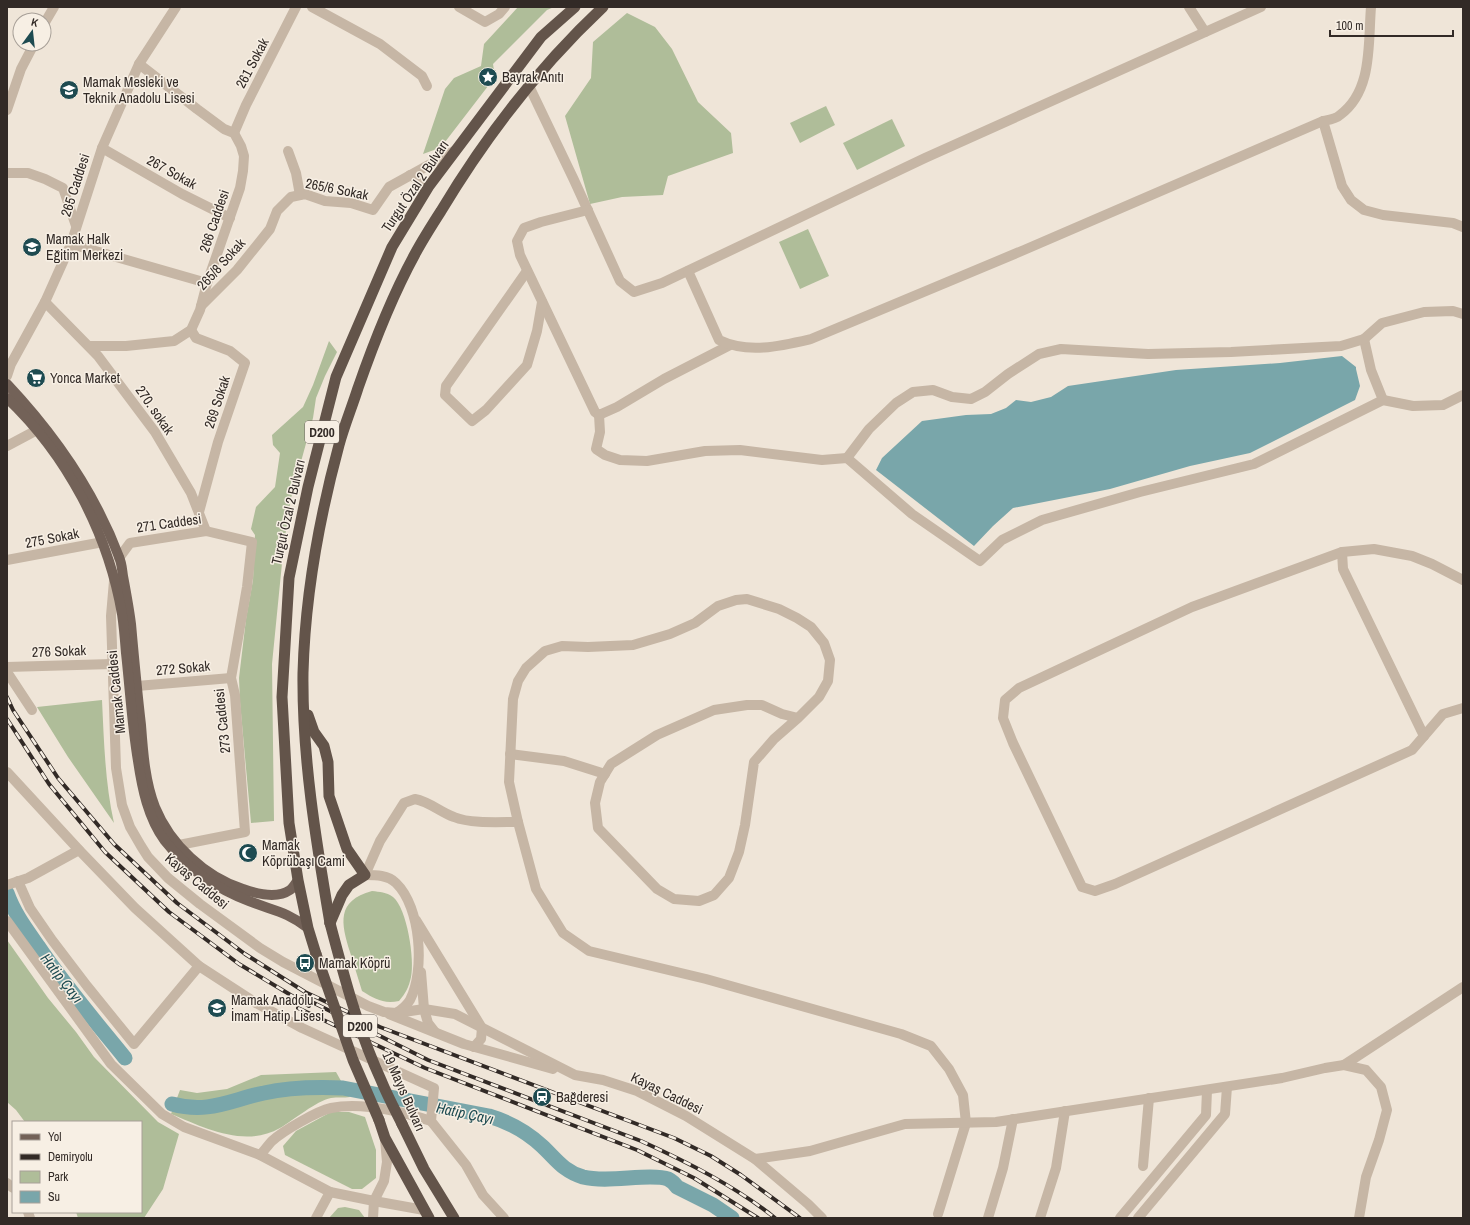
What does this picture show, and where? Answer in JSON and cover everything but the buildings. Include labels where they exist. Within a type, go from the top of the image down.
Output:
[{"type":"highway","name":"Turgut Özal 2 Bulvarı","points":[[385,1138],[353,1060],[316,954],[308,928],[298,880],[289,823],[282,698],[289,578],[308,487],[336,377],[392,246],[429,186],[541,37],[575,7]]},
{"type":"highway","name":"D200","points":[[330,923],[316,845],[307,768],[303,703],[308,616],[313,569],[324,506],[339,443],[370,352],[415,253],[476,155],[554,56],[603,7]]},
{"type":"highway","points":[[303,703],[314,732],[324,746],[328,762],[329,796],[347,849],[365,875],[349,885],[342,895],[330,923]]},
{"type":"highway","name":"19 Mayıs Bulvarı","points":[[330,923],[345,981],[359,1024],[380,1079],[424,1169],[454,1218]]},
{"type":"highway","name":"D200","points":[[385,1138],[426,1214]]},
{"type":"main road","name":"Mamak Caddesi","points":[[7,384],[34,414],[69,461],[93,502],[119,558],[118,577],[132,717],[140,779],[148,807],[158,830],[182,860],[210,881],[237,896],[288,914],[308,928]]},
{"type":"main road","name":"Mamak Caddesi","points":[[7,398],[37,430],[68,473],[103,542],[109,561],[127,596],[143,749],[155,807],[165,827],[179,845],[201,866],[215,876],[241,888],[268,895],[281,894],[292,889],[298,880]]},
{"type":"main road","points":[[109,561],[119,558]]},
{"type":"street","name":"265 Caddesi","points":[[7,376],[11,364],[45,302],[71,244],[102,148],[139,64],[176,7]]},
{"type":"street","name":"261 Sokak","points":[[234,134],[246,105],[296,7]]},
{"type":"street","points":[[312,7],[380,44],[422,76],[427,86]]},
{"type":"street","points":[[459,7],[485,22],[499,14],[505,7]]},
{"type":"street","points":[[1189,7],[1205,32]]},
{"type":"street","points":[[529,86],[620,281],[634,292],[662,283],[925,158],[1261,7]]},
{"type":"street","points":[[688,271],[719,340],[730,345],[745,347],[774,347],[811,339],[1024,250],[1323,121],[1340,116],[1358,97],[1366,70],[1371,7]]},
{"type":"street","points":[[7,110],[21,69],[30,52]]},
{"type":"street","points":[[139,64],[196,109],[224,129],[234,134]]},
{"type":"street","points":[[1323,121],[1342,186],[1351,200],[1364,210],[1384,215],[1446,222],[1463,227]]},
{"type":"street","name":"266 Caddesi","points":[[191,330],[201,307],[207,283],[240,188],[244,156],[241,146],[234,134]]},
{"type":"street","name":"267 Sokak","points":[[102,148],[182,194],[230,218]]},
{"type":"street","name":"265/6 Sokak","points":[[261,240],[270,229],[277,211],[290,197],[305,194],[325,200],[352,203],[373,210],[388,187],[458,149]]},
{"type":"street","points":[[288,151],[296,173],[300,195]]},
{"type":"street","points":[[7,173],[28,173],[63,188],[76,226]]},
{"type":"street","points":[[410,175],[429,186]]},
{"type":"street","points":[[588,210],[524,228],[517,241],[520,255],[542,302],[595,412],[599,416],[600,432],[596,449],[606,455],[620,460],[647,461],[706,451],[740,450],[822,460],[847,458],[912,514],[980,561],[1002,540],[1042,520],[1140,492],[1254,464],[1383,400],[1413,406],[1443,405],[1463,395]]},
{"type":"street","name":"265/8 Sokak","points":[[201,307],[237,270],[261,240]]},
{"type":"street","points":[[71,244],[207,283]]},
{"type":"street","points":[[528,271],[446,386],[444,395],[472,421],[486,410],[527,365],[537,331],[542,302]]},
{"type":"street","name":"270. sokak","points":[[45,302],[98,356],[155,432],[191,493],[206,531]]},
{"type":"street","points":[[847,458],[869,429],[896,403],[914,392],[933,390],[952,397],[970,399],[985,392],[1008,374],[1039,354],[1061,349],[1148,354],[1231,352],[1341,346],[1364,339],[1382,323],[1424,312],[1453,311],[1463,314]]},
{"type":"street","points":[[89,346],[126,346],[174,341],[191,330]]},
{"type":"street","name":"269 Sokak","points":[[191,330],[196,338],[230,351],[245,363],[222,429],[199,512]]},
{"type":"street","points":[[1364,339],[1371,370],[1383,400]]},
{"type":"street","points":[[599,416],[664,379],[730,345]]},
{"type":"street","points":[[7,446],[37,430]]},
{"type":"street","name":"271 Caddesi","points":[[119,558],[130,543],[206,531],[252,542]]},
{"type":"street","name":"275 Sokak","points":[[7,560],[103,542]]},
{"type":"street","name":"273 Caddesi","points":[[179,845],[245,832],[235,695],[231,678],[247,587],[252,542]]},
{"type":"street","points":[[1463,580],[1432,564],[1412,556],[1374,549],[1342,552],[1192,606],[1019,688],[1006,700],[1003,718],[1013,743],[1082,886],[1095,891],[1115,884],[1412,750],[1443,714],[1463,708]]},
{"type":"street","points":[[1342,552],[1343,569],[1424,736]]},
{"type":"street","name":"Kayaş Caddesi","points":[[118,577],[111,616],[116,768],[121,799],[130,827],[148,857],[168,878],[200,904],[260,948],[283,962],[368,1006],[384,1012],[396,1013],[424,1009],[455,1014],[575,1075],[602,1080],[637,1091],[686,1116],[754,1159],[808,1204],[822,1218]]},
{"type":"street","points":[[798,718],[782,714],[762,705],[747,705],[714,710],[657,735],[611,764],[600,782],[595,803],[598,828],[657,890],[674,898],[698,901],[714,895],[730,878],[745,824],[754,762],[774,739],[798,718],[819,697],[828,681],[830,660],[824,643],[811,628],[797,618],[779,609],[747,599],[736,600],[718,606],[695,623],[670,634],[632,645],[588,647],[562,646],[544,651],[526,668],[518,681],[513,699],[509,782],[536,890],[563,933],[589,951],[706,979],[901,1034],[931,1046],[949,1069],[963,1095],[966,1122],[938,1214]]},
{"type":"street","name":"276 Sokak","points":[[7,667],[112,664]]},
{"type":"street","points":[[7,672],[32,710]]},
{"type":"street","name":"272 Sokak","points":[[137,686],[231,678]]},
{"type":"street","points":[[510,754],[564,761],[605,774]]},
{"type":"street","points":[[7,772],[135,908],[199,966],[256,1003],[302,1028],[434,1088],[432,1116],[466,1165],[482,1195],[504,1218]]},
{"type":"street","points":[[435,1032],[428,1023],[424,1009],[420,950],[413,914],[407,897],[396,882],[382,876],[365,875],[380,841],[404,803],[415,798],[434,805],[454,817],[479,822],[518,822]]},
{"type":"street","points":[[79,850],[28,878],[13,883],[52,940],[134,1044],[199,966]]},
{"type":"street","points":[[413,914],[482,1028],[481,1039],[474,1047]]},
{"type":"street","points":[[7,921],[111,1064],[162,1114],[184,1127],[260,1155],[330,1192],[426,1214]]},
{"type":"street","points":[[396,1013],[409,1002],[415,985],[420,950]]},
{"type":"street","points":[[1344,1065],[1463,987]]},
{"type":"street","points":[[384,1012],[474,1047],[575,1075]]},
{"type":"street","points":[[754,1159],[810,1151],[905,1124],[996,1122],[1013,1120],[1282,1078],[1344,1065],[1366,1070],[1380,1087],[1387,1110],[1380,1140],[1366,1177],[1359,1218]]},
{"type":"street","points":[[1138,1218],[1225,1114],[1227,1087]]},
{"type":"street","points":[[1120,1218],[1206,1115],[1207,1090]]},
{"type":"street","points":[[1143,1166],[1149,1098]]},
{"type":"street","points":[[260,1155],[272,1141],[300,1122],[330,1108],[356,1106],[412,1115],[432,1116]]},
{"type":"street","points":[[1040,1218],[1056,1168],[1065,1111]]},
{"type":"street","points":[[988,1218],[1003,1168],[1013,1120]]},
{"type":"street","points":[[373,1218],[374,1201],[384,1181],[387,1162],[385,1138]]},
{"type":"street","points":[[316,1218],[330,1192]]},
{"type":"green space","points":[[518,7],[554,7],[547,10],[493,64],[495,77],[445,142],[434,150],[423,154],[445,89],[454,78],[481,66],[484,44]]},
{"type":"green space","points":[[627,13],[655,27],[672,49],[698,102],[731,133],[733,153],[668,176],[663,195],[622,197],[590,204],[565,116],[591,78],[593,42]]},
{"type":"green space","points":[[826,106],[835,125],[800,143],[790,123]]},
{"type":"green space","points":[[892,119],[905,146],[857,170],[843,143]]},
{"type":"green space","points":[[808,229],[829,276],[800,289],[779,242]]},
{"type":"green space","points":[[329,341],[337,352],[316,398],[313,418],[291,498],[284,543],[272,664],[274,821],[251,823],[239,678],[246,619],[253,580],[255,535],[251,529],[256,507],[275,487],[280,453],[273,445],[272,435],[303,407],[313,385]]},
{"type":"green space","points":[[102,700],[107,777],[114,823],[68,757],[37,707]]},
{"type":"green space","points":[[372,891],[385,893],[393,897],[398,903],[402,912],[409,935],[412,959],[411,977],[405,993],[399,1001],[388,1002],[379,1000],[362,991],[347,941],[344,914],[347,907],[360,895]]},
{"type":"green space","points":[[7,940],[48,998],[94,1057],[158,1122],[179,1134],[163,1189],[144,1218],[78,1218],[76,1213],[142,1213],[142,1121],[24,1121],[16,1110],[7,1102]]},
{"type":"green space","points":[[336,1072],[350,1097],[325,1100],[280,1128],[267,1134],[239,1136],[225,1134],[197,1125],[171,1114],[180,1090],[197,1093],[227,1089],[261,1075]]},
{"type":"green space","points":[[331,1112],[349,1112],[365,1117],[376,1150],[376,1178],[362,1189],[352,1189],[285,1155],[283,1146],[296,1131]]},
{"type":"green space","points":[[345,1207],[359,1210],[365,1218],[329,1218],[338,1208]]},
{"type":"water","points":[[1342,356],[1356,367],[1360,386],[1355,400],[1250,453],[1190,466],[1110,489],[1013,508],[974,546],[876,470],[882,458],[922,421],[966,415],[991,414],[1006,408],[1016,400],[1031,402],[1051,397],[1068,386],[1176,370],[1280,363]]},
{"type":"waterway","name":"Hatip Çayı","points":[[7,893],[21,921],[58,975],[125,1058]]},
{"type":"waterway","name":"Hatip Çayı","points":[[172,1104],[185,1107],[208,1107],[264,1093],[284,1090],[343,1088],[489,1116],[523,1131],[542,1146],[565,1168],[583,1177],[599,1179],[650,1177],[666,1178],[677,1187],[713,1205],[732,1218]]},
{"type":"railway","points":[[7,697],[13,710],[58,778],[114,844],[177,903],[245,954],[305,992],[380,1027],[674,1138],[711,1156],[741,1175],[800,1218]]},
{"type":"railway","points":[[7,719],[49,784],[105,852],[169,912],[239,964],[309,1006]]},
{"type":"railway","points":[[302,997],[428,1060],[641,1141],[693,1166],[727,1185],[744,1195],[775,1218]]},
{"type":"railway","points":[[298,1008],[425,1068],[637,1150],[694,1178],[758,1218]]},
{"type":"place","name":"Bayrak Anıtı","points":[[488,77]]},
{"type":"place","name":"Mamak Mesleki ve Teknik Anadolu Lisesi","points":[[69,90]]},
{"type":"place","name":"Mamak Halk Eğitim Merkezi","points":[[32,247]]},
{"type":"place","name":"Yonca Market","points":[[36,378]]},
{"type":"place","name":"Mamak Köprübaşı Cami","points":[[248,853]]},
{"type":"place","name":"Mamak Köprü","points":[[305,963]]},
{"type":"place","name":"Mamak Anadolu İmam Hatip Lisesi","points":[[217,1008]]},
{"type":"place","name":"Bağderesi","points":[[542,1097]]}]
